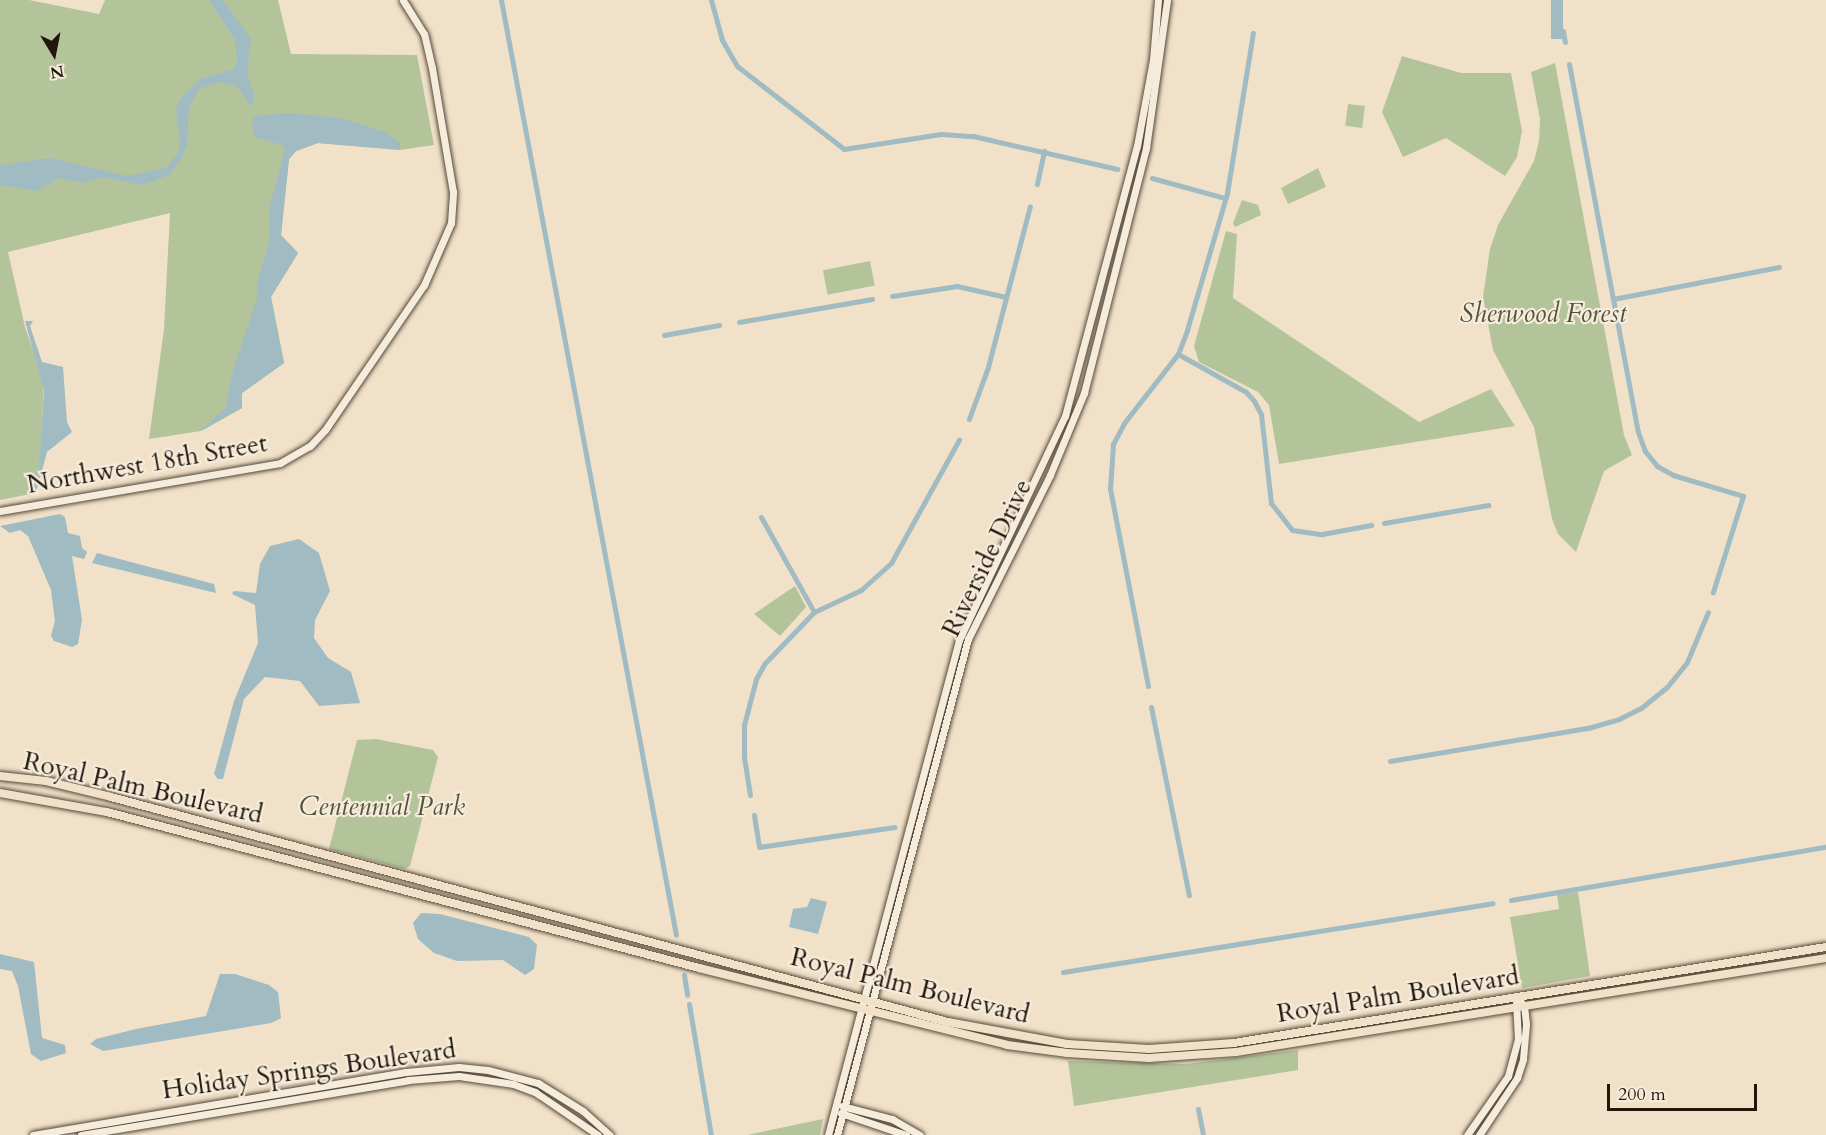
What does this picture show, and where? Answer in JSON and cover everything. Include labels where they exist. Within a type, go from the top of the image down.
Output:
[{"type":"main road","name":"Royal Palm Boulevard","points":[[0,776],[46,781],[111,797],[866,1004],[1006,1045],[1067,1053],[1160,1057],[1263,1048],[1826,958]]},
{"type":"main road","name":"Royal Palm Boulevard","points":[[0,793],[107,812],[866,1004],[1067,1044],[1191,1047],[1518,998],[1826,947]]},
{"type":"main road","points":[[1263,1048],[1282,1035]]},
{"type":"street","name":"Northwest 18th Street","points":[[0,511],[280,463],[310,446],[325,429],[424,285],[451,223],[453,192],[432,68],[424,34],[403,0]]},
{"type":"street","name":"Riverside Drive","points":[[837,1135],[866,1004],[959,640],[1065,416],[1137,146],[1150,84],[1158,0]]},
{"type":"street","name":"Riverside Drive","points":[[828,1135],[968,639],[1050,475],[1084,393],[1146,148],[1167,0]]},
{"type":"street","points":[[1479,1135],[1517,1078],[1527,1039],[1518,998]]},
{"type":"street","points":[[1467,1135],[1508,1076],[1518,1039],[1519,1007]]},
{"type":"street","name":"Holiday Springs Boulevard","points":[[33,1135],[406,1071],[459,1067],[488,1070],[538,1083],[583,1111],[610,1135]]},
{"type":"street","name":"Holiday Springs Boulevard","points":[[81,1135],[408,1080],[459,1076],[513,1084],[535,1092],[598,1135]]},
{"type":"street","points":[[835,1107],[845,1106],[892,1119],[920,1135]]},
{"type":"street","points":[[835,1107],[842,1115],[906,1135]]},
{"type":"green space","points":[[0,0],[29,0],[99,14],[105,0],[278,0],[291,54],[417,55],[434,145],[400,150],[318,143],[296,151],[289,159],[281,235],[298,253],[271,297],[284,363],[242,393],[242,408],[201,431],[149,439],[164,329],[170,213],[8,252],[25,327],[44,381],[40,463],[31,494],[0,500]]},
{"type":"green space","points":[[1402,56],[1461,73],[1511,73],[1522,131],[1517,157],[1505,176],[1446,138],[1403,157],[1382,112]]},
{"type":"green space","name":"Sherwood Forest","points":[[1555,63],[1624,435],[1632,455],[1604,471],[1576,552],[1558,534],[1552,519],[1534,427],[1493,350],[1483,297],[1490,249],[1498,225],[1534,161],[1539,141],[1540,119],[1531,72]]},
{"type":"green space","points":[[1348,104],[1365,106],[1362,128],[1345,126]]},
{"type":"green space","points":[[1318,168],[1326,187],[1288,204],[1281,188]]},
{"type":"green space","points":[[1242,200],[1258,205],[1261,215],[1235,227],[1233,223]]},
{"type":"green space","name":"Sherwood Forest","points":[[1226,231],[1237,234],[1233,298],[1419,422],[1491,389],[1515,426],[1279,464],[1269,405],[1258,392],[1199,362],[1194,346]]},
{"type":"green space","points":[[870,261],[875,286],[828,295],[823,270]]},
{"type":"green space","points":[[795,586],[806,607],[780,636],[754,614]]},
{"type":"green space","name":"Centennial Park","points":[[376,739],[433,750],[438,757],[410,866],[405,869],[329,849],[357,740]]},
{"type":"green space","points":[[1578,892],[1590,976],[1522,988],[1510,917],[1559,909],[1557,895]]},
{"type":"green space","points":[[1298,1050],[1298,1070],[1074,1106],[1068,1061],[1186,1064]]},
{"type":"green space","points":[[823,1119],[820,1135],[747,1135]]},
{"type":"water","points":[[209,0],[223,0],[251,39],[247,72],[254,95],[252,107],[236,86],[219,82],[199,89],[189,107],[187,145],[180,161],[169,175],[151,182],[141,185],[103,177],[82,183],[59,178],[36,191],[0,185],[0,165],[50,158],[127,176],[166,168],[178,153],[180,143],[176,109],[181,98],[200,79],[234,69],[237,61],[235,40]]},
{"type":"water","points":[[1551,0],[1563,0],[1563,39],[1551,39]]},
{"type":"water","points":[[288,113],[340,118],[385,132],[400,143],[400,150],[318,143],[296,151],[289,159],[281,235],[298,253],[271,297],[284,363],[242,393],[242,408],[201,431],[226,407],[232,374],[257,299],[258,278],[269,243],[269,209],[285,150],[283,145],[255,137],[252,122],[254,116]]},
{"type":"water","points":[[25,321],[33,321],[30,326],[42,362],[63,367],[67,422],[72,432],[47,452],[37,489],[28,497],[39,467],[44,390]]},
{"type":"water","points":[[60,514],[65,517],[68,533],[80,536],[82,548],[87,552],[84,559],[72,556],[82,620],[78,644],[72,647],[54,641],[51,636],[55,621],[51,590],[28,536],[20,530],[10,533],[0,526]]},
{"type":"water","points":[[299,539],[319,553],[330,591],[315,620],[314,638],[328,658],[351,672],[360,703],[319,706],[300,681],[265,677],[244,699],[223,779],[218,779],[214,774],[234,701],[258,643],[255,605],[232,594],[234,591],[256,593],[260,564],[270,546]]},
{"type":"water","points":[[97,553],[214,584],[216,593],[92,563]]},
{"type":"water","points":[[811,898],[827,902],[818,934],[789,927],[793,909],[807,907]]},
{"type":"water","points":[[421,913],[440,914],[529,937],[537,945],[534,969],[525,975],[503,960],[457,961],[434,953],[418,939],[413,923]]},
{"type":"water","points":[[0,954],[34,962],[42,1038],[65,1045],[66,1053],[41,1061],[31,1054],[18,986],[12,971],[0,969]]},
{"type":"water","points":[[220,974],[235,974],[269,985],[278,992],[281,1018],[271,1023],[103,1051],[90,1044],[96,1039],[136,1029],[206,1016]]},
{"type":"waterway","points":[[501,0],[676,935]]},
{"type":"waterway","points":[[711,0],[722,40],[737,66],[844,149],[941,134],[973,136],[1117,169]]},
{"type":"waterway","points":[[1563,31],[1565,42]]},
{"type":"waterway","points":[[1148,686],[1110,489],[1113,444],[1124,423],[1178,354],[1187,330],[1227,193],[1253,33]]},
{"type":"waterway","points":[[1569,64],[1638,432],[1645,451],[1657,466],[1673,475],[1743,496],[1713,592]]},
{"type":"waterway","points":[[1037,184],[1044,151]]},
{"type":"waterway","points":[[1152,178],[1225,198]]},
{"type":"waterway","points":[[969,419],[988,367],[1030,206]]},
{"type":"waterway","points":[[1613,299],[1779,267]]},
{"type":"waterway","points":[[892,296],[957,286],[1006,297]]},
{"type":"waterway","points":[[739,322],[872,299]]},
{"type":"waterway","points":[[664,335],[719,325]]},
{"type":"waterway","points":[[1178,354],[1246,392],[1254,401],[1261,414],[1271,503],[1292,530],[1322,534],[1371,525]]},
{"type":"waterway","points":[[750,795],[744,756],[744,725],[756,679],[765,663],[814,612],[861,590],[891,563],[959,440]]},
{"type":"waterway","points":[[1384,523],[1488,505]]},
{"type":"waterway","points":[[761,517],[814,612]]},
{"type":"waterway","points":[[1390,761],[1588,728],[1619,719],[1641,708],[1667,687],[1687,662],[1708,612]]},
{"type":"waterway","points":[[1151,707],[1189,895]]},
{"type":"waterway","points":[[754,815],[759,847],[895,827]]},
{"type":"waterway","points":[[1511,900],[1826,847]]},
{"type":"waterway","points":[[1063,972],[1492,903]]},
{"type":"waterway","points":[[684,975],[687,995]]},
{"type":"waterway","points":[[689,1004],[711,1135]]},
{"type":"waterway","points":[[1198,1109],[1203,1135]]}]
